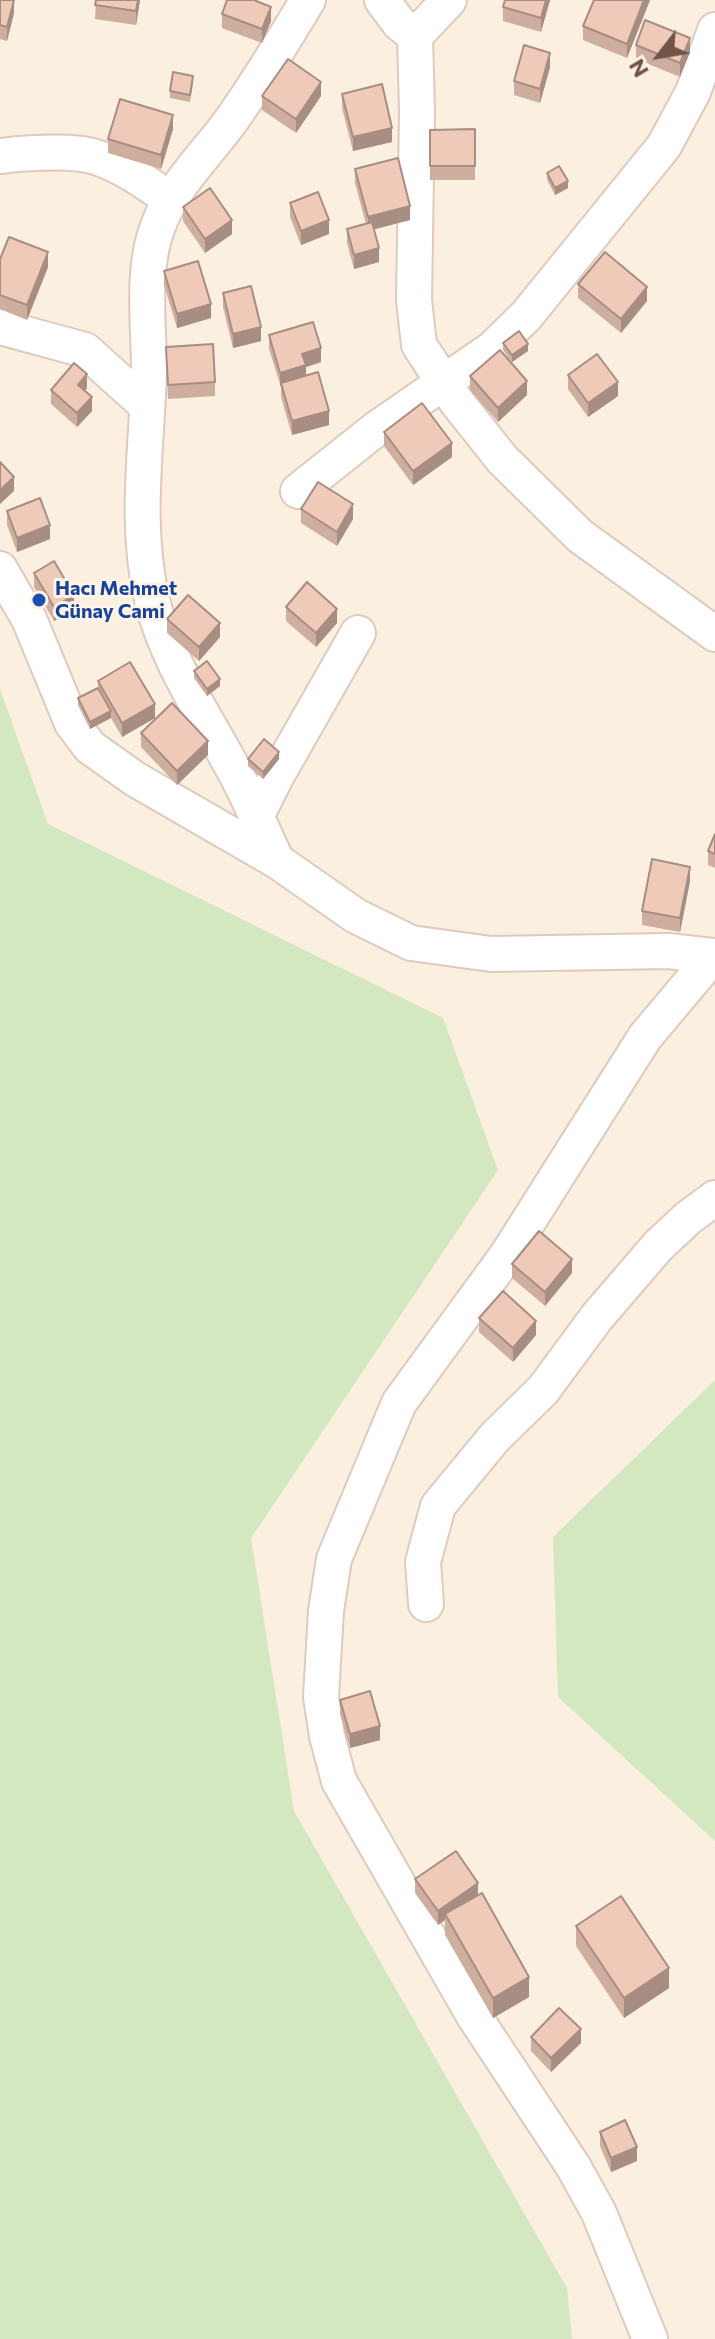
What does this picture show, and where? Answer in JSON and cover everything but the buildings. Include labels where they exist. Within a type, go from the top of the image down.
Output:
[{"type":"street","points":[[277,861],[237,776],[192,698],[166,642],[152,601],[143,548],[141,478],[149,372],[147,281],[157,228],[177,187],[230,121],[308,0]]},
{"type":"street","points":[[382,0],[399,23],[415,36]]},
{"type":"street","points":[[449,0],[415,36],[414,300],[419,345],[502,459],[580,536],[715,634]]},
{"type":"street","points":[[298,491],[376,429],[492,349],[526,316],[664,146],[693,92],[715,30]]},
{"type":"street","points":[[0,156],[43,152],[85,154],[133,174],[171,200]]},
{"type":"street","points":[[0,327],[85,350],[146,405]]},
{"type":"street","points":[[0,569],[29,619],[72,723],[90,747],[135,779],[277,861],[356,916],[411,943],[491,954],[668,951],[714,956]]},
{"type":"street","points":[[256,817],[358,633]]},
{"type":"street","points":[[650,2339],[599,2213],[573,2166],[474,2016],[339,1781],[321,1697],[326,1611],[334,1559],[399,1403],[507,1255],[645,1037],[714,956]]},
{"type":"street","points":[[426,1604],[423,1562],[438,1506],[495,1437],[543,1390],[597,1317],[658,1246],[715,1198]]},
{"type":"green space","points":[[0,689],[48,824],[443,1018],[498,1170],[251,1538],[294,1811],[567,2288],[572,2339],[0,2339]]},
{"type":"green space","points":[[715,1380],[715,1841],[558,1697],[553,1537]]},
{"type":"place","name":"Hacı Mehmet Günay Cami","points":[[39,600]]}]
